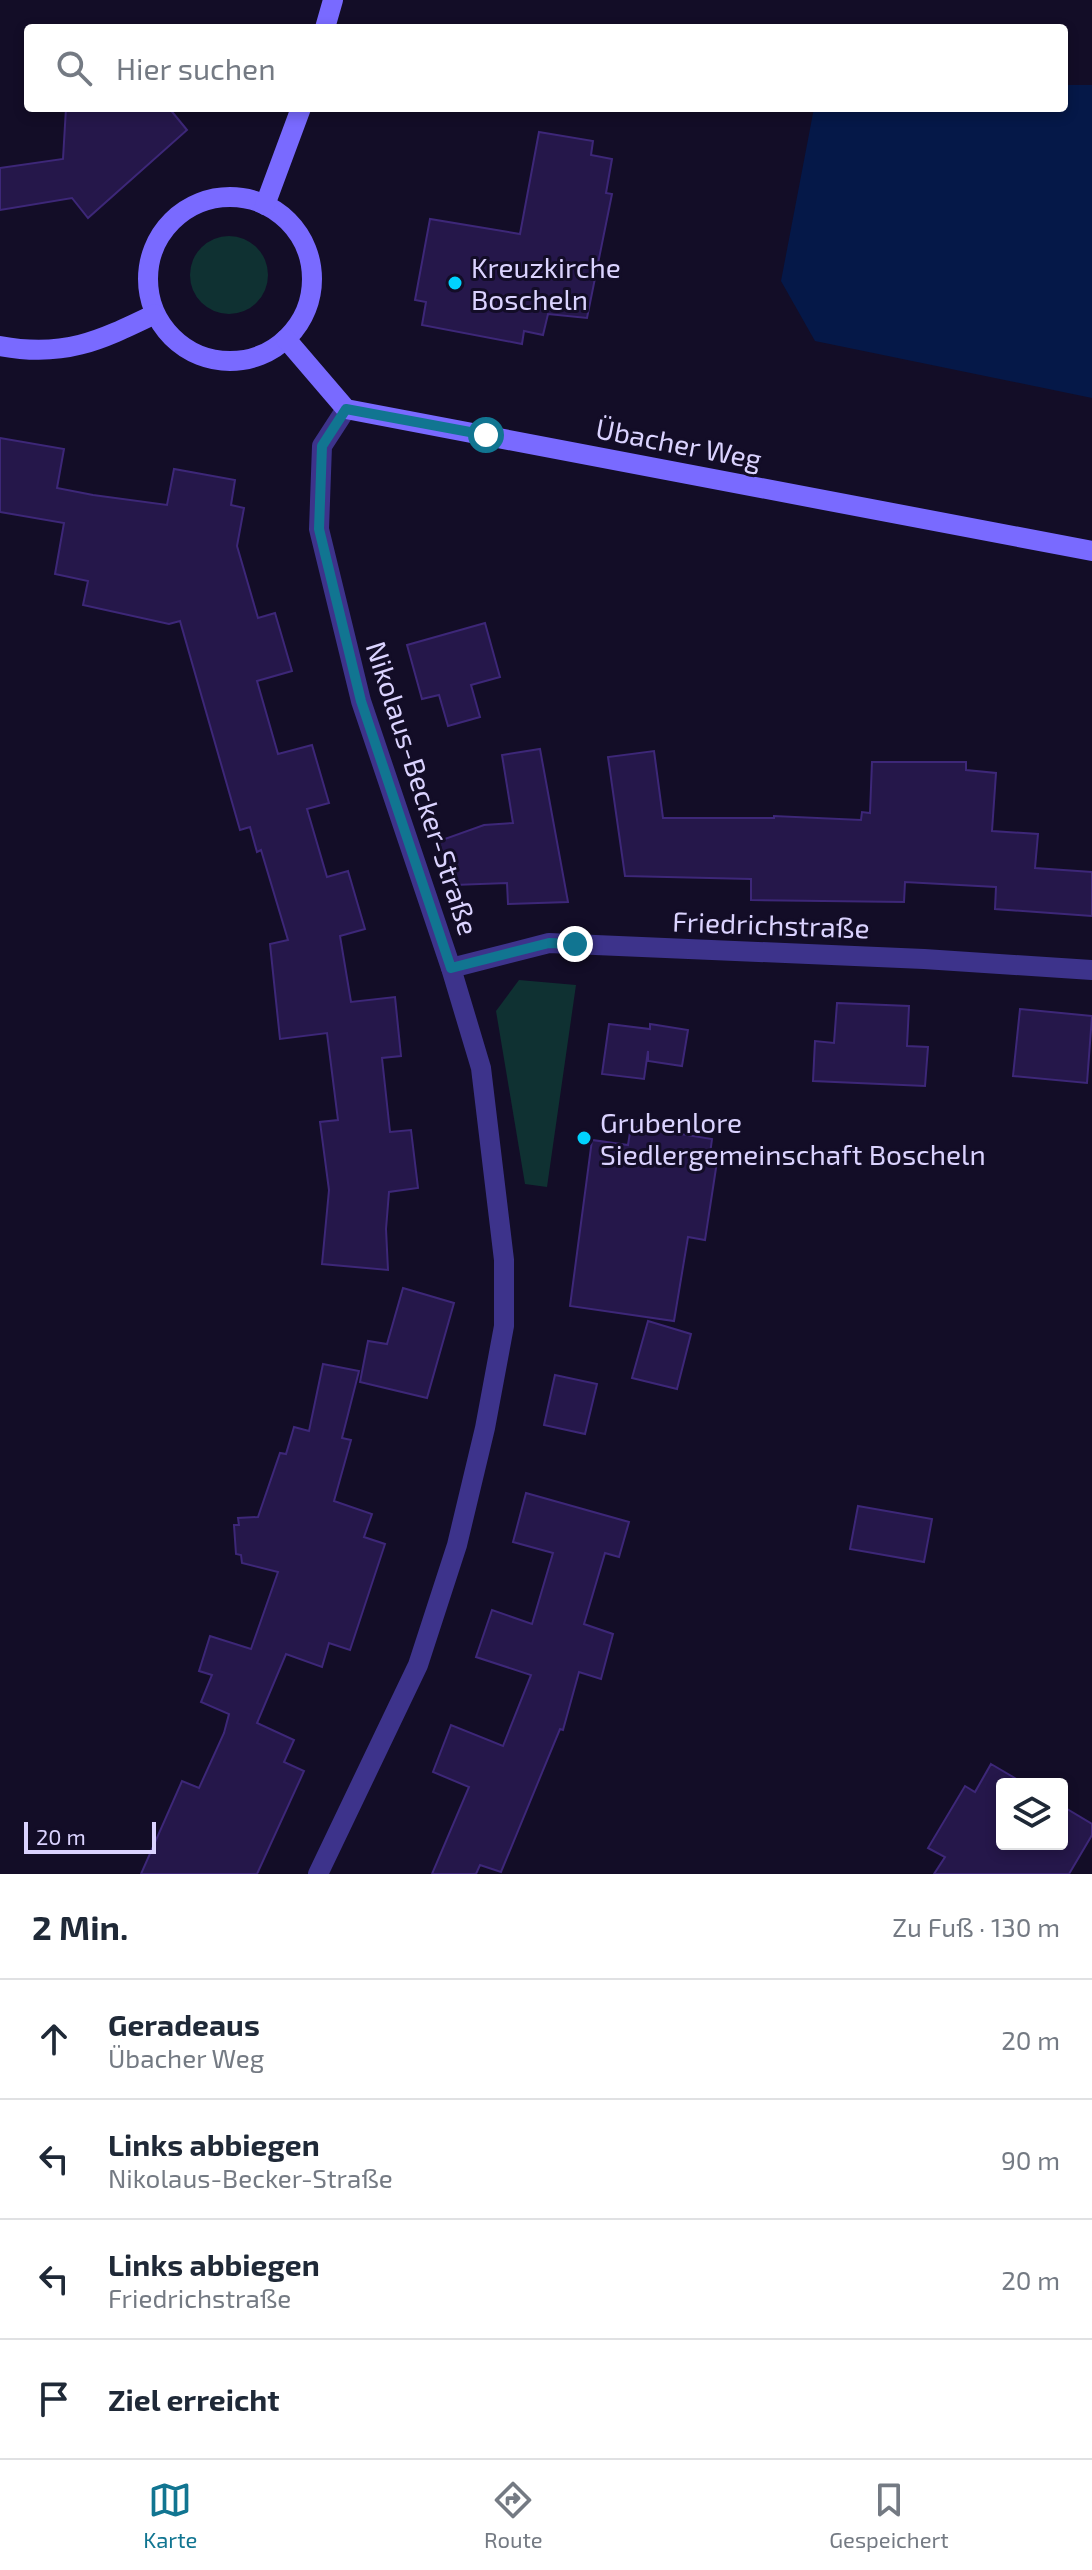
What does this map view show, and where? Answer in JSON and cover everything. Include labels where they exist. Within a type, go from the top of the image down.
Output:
[{"type":"street","points":[[326,24],[333,0]]},
{"type":"street","points":[[265,205],[300,112]]},
{"type":"street","points":[[216,198],[249,199],[265,205],[287,220],[303,241],[311,266],[311,293],[302,318],[286,339],[265,353],[240,360],[214,360],[190,351],[170,336],[155,314],[147,281],[148,265],[161,234],[171,220],[184,210],[216,198]]},
{"type":"street","points":[[0,346],[21,350],[56,350],[104,339],[155,314]]},
{"type":"street","points":[[286,339],[346,409]]},
{"type":"street","name":"Übacher Weg","points":[[346,409],[1092,551]]},
{"type":"street","name":"Nikolaus-Becker-Straße","points":[[318,1874],[418,1665],[457,1545],[485,1428],[504,1326],[504,1260],[481,1068],[451,968],[361,701],[319,529],[322,446],[346,409]]},
{"type":"street","name":"Friedrichstraße","points":[[451,968],[549,943],[942,959],[1092,970]]},
{"type":"green space","points":[[229,236],[244,239],[256,248],[265,260],[268,275],[265,290],[256,302],[244,311],[229,314],[214,311],[202,302],[193,290],[190,275],[193,260],[202,248],[214,239]]},
{"type":"green space","points":[[519,980],[576,985],[547,1187],[525,1184],[496,1011]]},
{"type":"water","points":[[1068,85],[1092,85],[1092,398],[815,341],[781,281],[813,112],[1068,112]]},
{"type":"building","points":[[66,112],[172,112],[187,130],[88,218],[72,198],[0,210],[0,168],[63,159]]},
{"type":"building","points":[[539,132],[593,141],[591,155],[612,159],[606,193],[612,194],[587,318],[548,314],[543,335],[524,331],[522,344],[422,325],[426,302],[415,300],[430,219],[520,234]]},
{"type":"building","points":[[0,438],[64,449],[57,488],[93,495],[167,505],[174,469],[235,480],[231,505],[244,508],[237,546],[258,618],[275,613],[292,671],[257,681],[278,754],[312,745],[329,803],[307,809],[327,877],[348,871],[365,929],[340,936],[351,1002],[395,997],[401,1056],[382,1058],[390,1132],[411,1130],[418,1188],[389,1192],[386,1229],[388,1270],[322,1264],[329,1190],[320,1122],[338,1120],[327,1033],[280,1039],[270,944],[288,940],[261,850],[257,852],[250,827],[240,830],[180,621],[169,624],[83,605],[88,581],[55,574],[64,523],[0,512]]},
{"type":"building","points":[[485,623],[500,677],[471,685],[480,717],[448,726],[439,695],[422,699],[407,645]]},
{"type":"building","points":[[540,749],[568,902],[508,904],[507,883],[454,885],[439,841],[484,825],[513,823],[502,755]]},
{"type":"building","points":[[654,751],[663,818],[774,816],[861,820],[862,812],[870,813],[872,762],[966,762],[966,770],[996,773],[992,831],[1038,834],[1035,868],[1092,872],[1092,916],[995,909],[996,887],[905,882],[904,902],[751,900],[751,879],[625,876],[608,757]]},
{"type":"building","points":[[837,1003],[909,1006],[907,1046],[928,1047],[925,1086],[813,1081],[815,1041],[834,1043]]},
{"type":"building","points":[[1020,1009],[1092,1016],[1087,1083],[1013,1076]]},
{"type":"building","points":[[609,1024],[650,1029],[650,1024],[688,1030],[682,1066],[648,1061],[648,1051],[644,1079],[602,1074]]},
{"type":"building","points":[[631,1126],[712,1139],[710,1154],[718,1155],[705,1240],[688,1237],[674,1321],[570,1306],[592,1140],[628,1145]]},
{"type":"building","points":[[403,1288],[454,1303],[427,1398],[360,1382],[368,1341],[387,1344]]},
{"type":"building","points":[[648,1321],[691,1334],[677,1389],[632,1378]]},
{"type":"building","points":[[323,1364],[359,1371],[342,1438],[351,1440],[334,1501],[372,1514],[364,1537],[385,1544],[350,1650],[329,1643],[322,1667],[286,1654],[257,1723],[294,1740],[284,1762],[304,1771],[257,1874],[141,1874],[182,1781],[199,1788],[224,1733],[229,1714],[201,1702],[212,1675],[199,1671],[210,1636],[251,1649],[278,1572],[242,1563],[241,1555],[236,1554],[234,1525],[239,1525],[238,1518],[258,1517],[280,1453],[286,1454],[294,1427],[309,1431]]},
{"type":"building","points":[[555,1375],[597,1384],[585,1434],[544,1425]]},
{"type":"building","points":[[526,1493],[629,1522],[619,1557],[605,1553],[584,1624],[613,1634],[601,1679],[579,1672],[563,1730],[560,1729],[501,1872],[480,1865],[476,1874],[432,1874],[469,1787],[433,1772],[451,1725],[503,1746],[531,1675],[476,1657],[492,1610],[532,1624],[553,1553],[513,1542]]},
{"type":"building","points":[[858,1506],[932,1519],[924,1562],[850,1549]]},
{"type":"building","points":[[991,1764],[1015,1778],[996,1778],[996,1850],[1068,1850],[1068,1810],[1092,1824],[1092,1835],[1069,1874],[934,1874],[945,1857],[928,1848],[965,1786],[975,1792]]},
{"type":"place","name":"Kreuzkirche Boscheln","points":[[455,283]]},
{"type":"place","name":"Grubenlore Siedlergemeinschaft Boscheln","points":[[584,1138]]},
{"type":"route","points":[[486,435],[346,409],[322,446],[319,529],[361,701],[451,968],[549,943],[575,944]]}]
